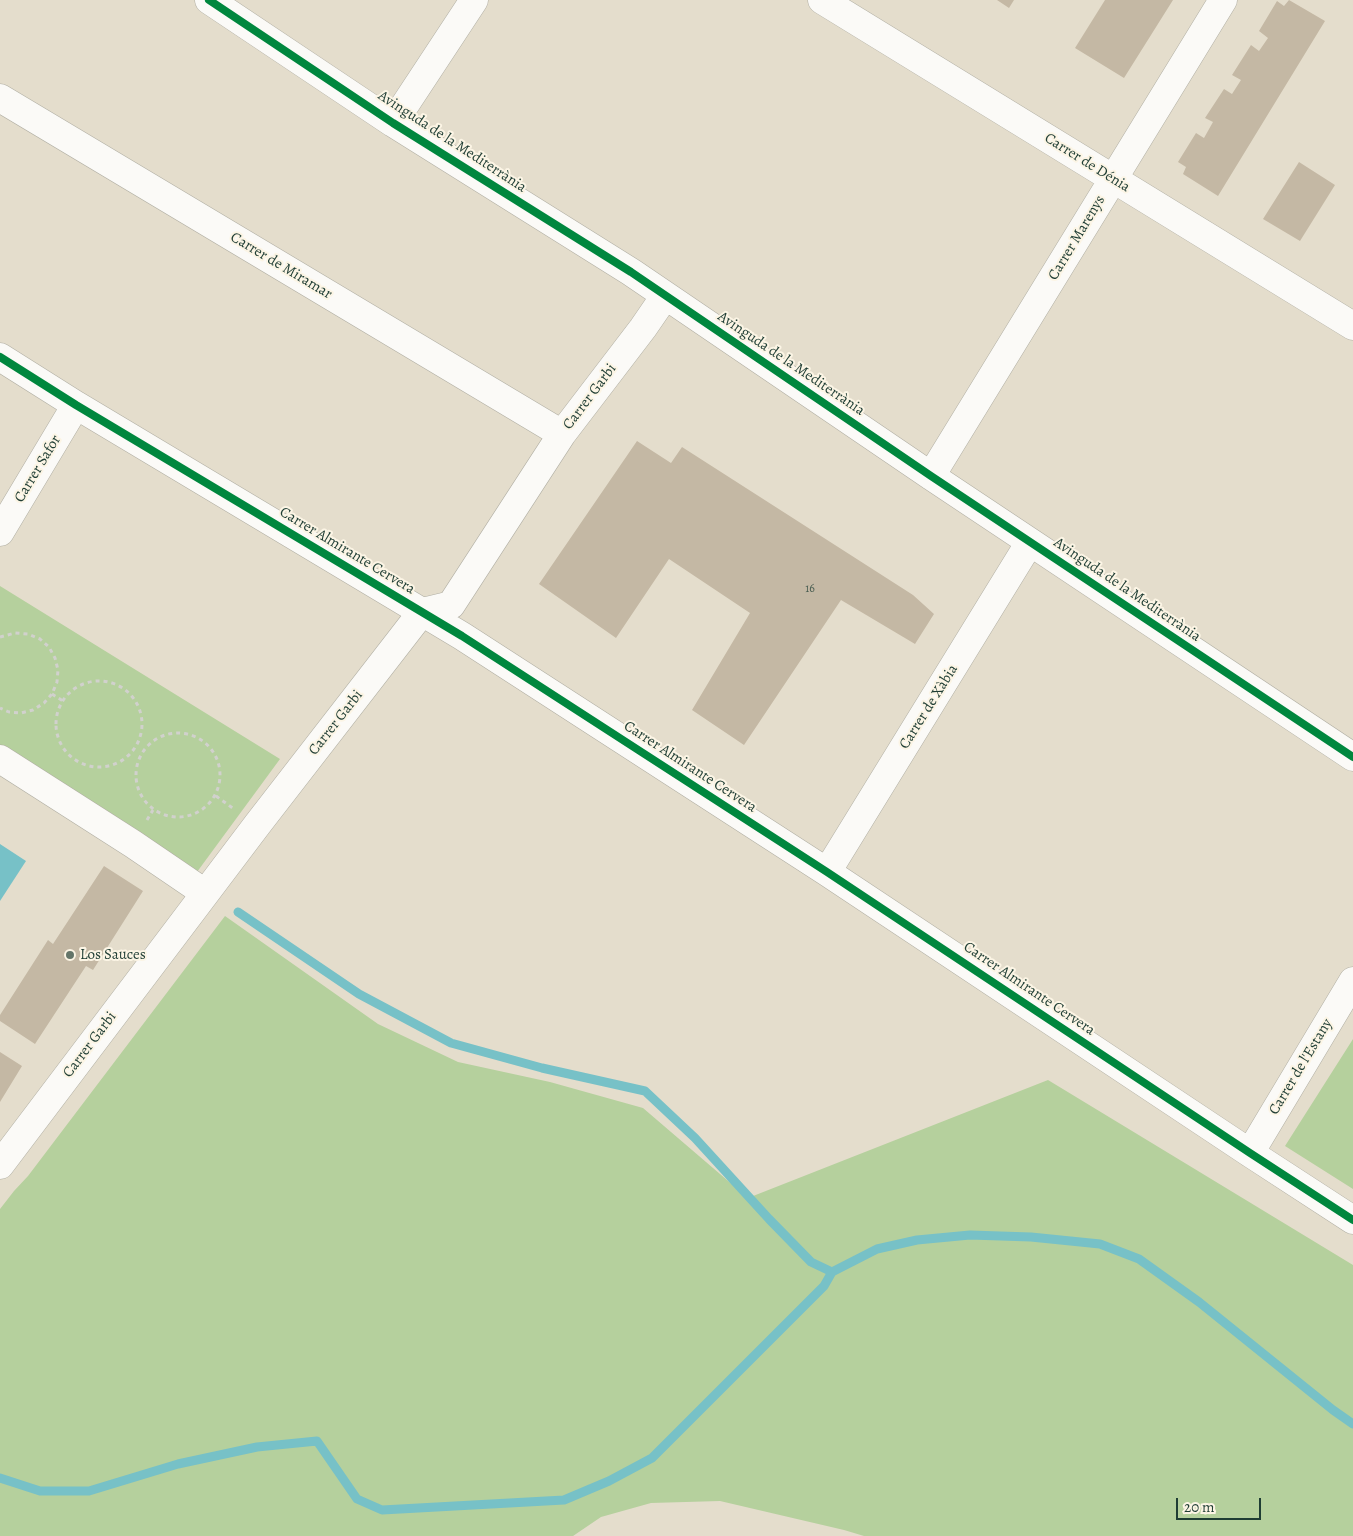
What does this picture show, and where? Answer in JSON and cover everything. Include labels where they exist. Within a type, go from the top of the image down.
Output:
[{"type":"street","name":"Avinguda de la Mediterrània","points":[[209,0],[393,122],[630,272],[931,476],[1353,757]]},
{"type":"street","points":[[393,122],[474,0]]},
{"type":"street","name":"Carrer de Dénia","points":[[822,0],[1353,326]]},
{"type":"street","name":"Carrer Marenys","points":[[931,476],[1223,0]]},
{"type":"street","name":"Carrer de Miramar","points":[[0,98],[562,434]]},
{"type":"street","name":"Carrer Garbi","points":[[2,1160],[422,612],[451,605],[562,434],[643,328],[665,296]]},
{"type":"street","name":"Carrer Almirante Cervera","points":[[0,356],[76,405],[422,612],[828,872],[1353,1220]]},
{"type":"street","name":"Carrer Safor","points":[[0,532],[76,405]]},
{"type":"street","name":"Carrer de Xàbia","points":[[828,872],[1030,542]]},
{"type":"street","points":[[0,759],[133,844],[205,893]]},
{"type":"street","name":"Carrer de l'Estany","points":[[1250,1153],[1353,982]]},
{"type":"path","points":[[0,638],[15,633],[28,634],[40,639],[49,647],[55,658],[58,670],[57,682],[52,694],[44,703],[33,710],[21,713],[9,712],[0,708]]},
{"type":"path","points":[[101,681],[116,684],[128,692],[137,704],[141,718],[141,733],[135,746],[127,756],[117,763],[93,767],[81,763],[62,747],[58,736],[56,724],[63,700],[73,690],[86,683],[101,681]]},
{"type":"path","points":[[52,694],[63,700]]},
{"type":"path","points":[[178,732],[192,734],[204,740],[213,750],[219,762],[222,775],[216,796],[204,810],[192,816],[178,818],[165,816],[153,810],[145,802],[136,782],[138,760],[144,751],[153,741],[165,734],[178,732]]},
{"type":"path","points":[[135,746],[144,751]]},
{"type":"green space","points":[[0,586],[280,759],[197,872],[0,747]]},
{"type":"green space","points":[[225,916],[378,1024],[458,1062],[550,1082],[643,1108],[748,1198],[1048,1080],[1353,1265],[1353,1536],[864,1536],[720,1501],[651,1503],[601,1517],[573,1536],[0,1536],[0,1209],[28,1176]]},
{"type":"green space","points":[[1353,1039],[1353,1189],[1285,1146]]},
{"type":"water","points":[[0,844],[26,861],[0,901]]},
{"type":"building","points":[[997,0],[1014,0],[1009,8]]},
{"type":"building","points":[[1105,0],[1173,0],[1124,78],[1075,48]]},
{"type":"building","points":[[1289,0],[1325,21],[1218,196],[1183,174],[1186,167],[1178,162],[1196,133],[1204,138],[1213,122],[1205,118],[1224,89],[1232,94],[1241,80],[1232,75],[1251,45],[1259,51],[1268,38],[1259,31],[1277,1],[1284,6]]},
{"type":"building","points":[[1299,162],[1335,185],[1300,241],[1263,219]]},
{"type":"building","points":[[637,441],[671,463],[682,447],[913,595],[934,614],[915,644],[841,600],[744,745],[692,710],[750,613],[669,559],[616,638],[539,584]]},
{"type":"building","name":"Los Sauces","points":[[104,866],[143,891],[93,970],[86,966],[35,1044],[0,1021],[0,1015],[48,940],[53,944]]},
{"type":"building","points":[[0,1052],[22,1066],[0,1102]]},
{"type":"waterway","points":[[238,912],[359,994],[451,1043],[542,1068],[645,1091],[695,1138],[811,1262],[832,1272],[877,1249],[917,1240],[970,1235],[1031,1237],[1100,1244],[1139,1259],[1199,1302],[1353,1424]]},
{"type":"waterway","points":[[0,1478],[40,1491],[89,1491],[178,1464],[257,1447],[317,1441],[357,1499],[382,1510],[564,1500],[609,1481],[652,1458],[824,1286],[832,1272]]},
{"type":"cycle path","points":[[209,0],[393,123],[631,272],[931,476],[1353,757]]},
{"type":"cycle path","points":[[0,357],[76,405],[462,636],[827,872],[1353,1220]]},
{"type":"place","name":"Los Sauces","points":[[70,955]]}]
